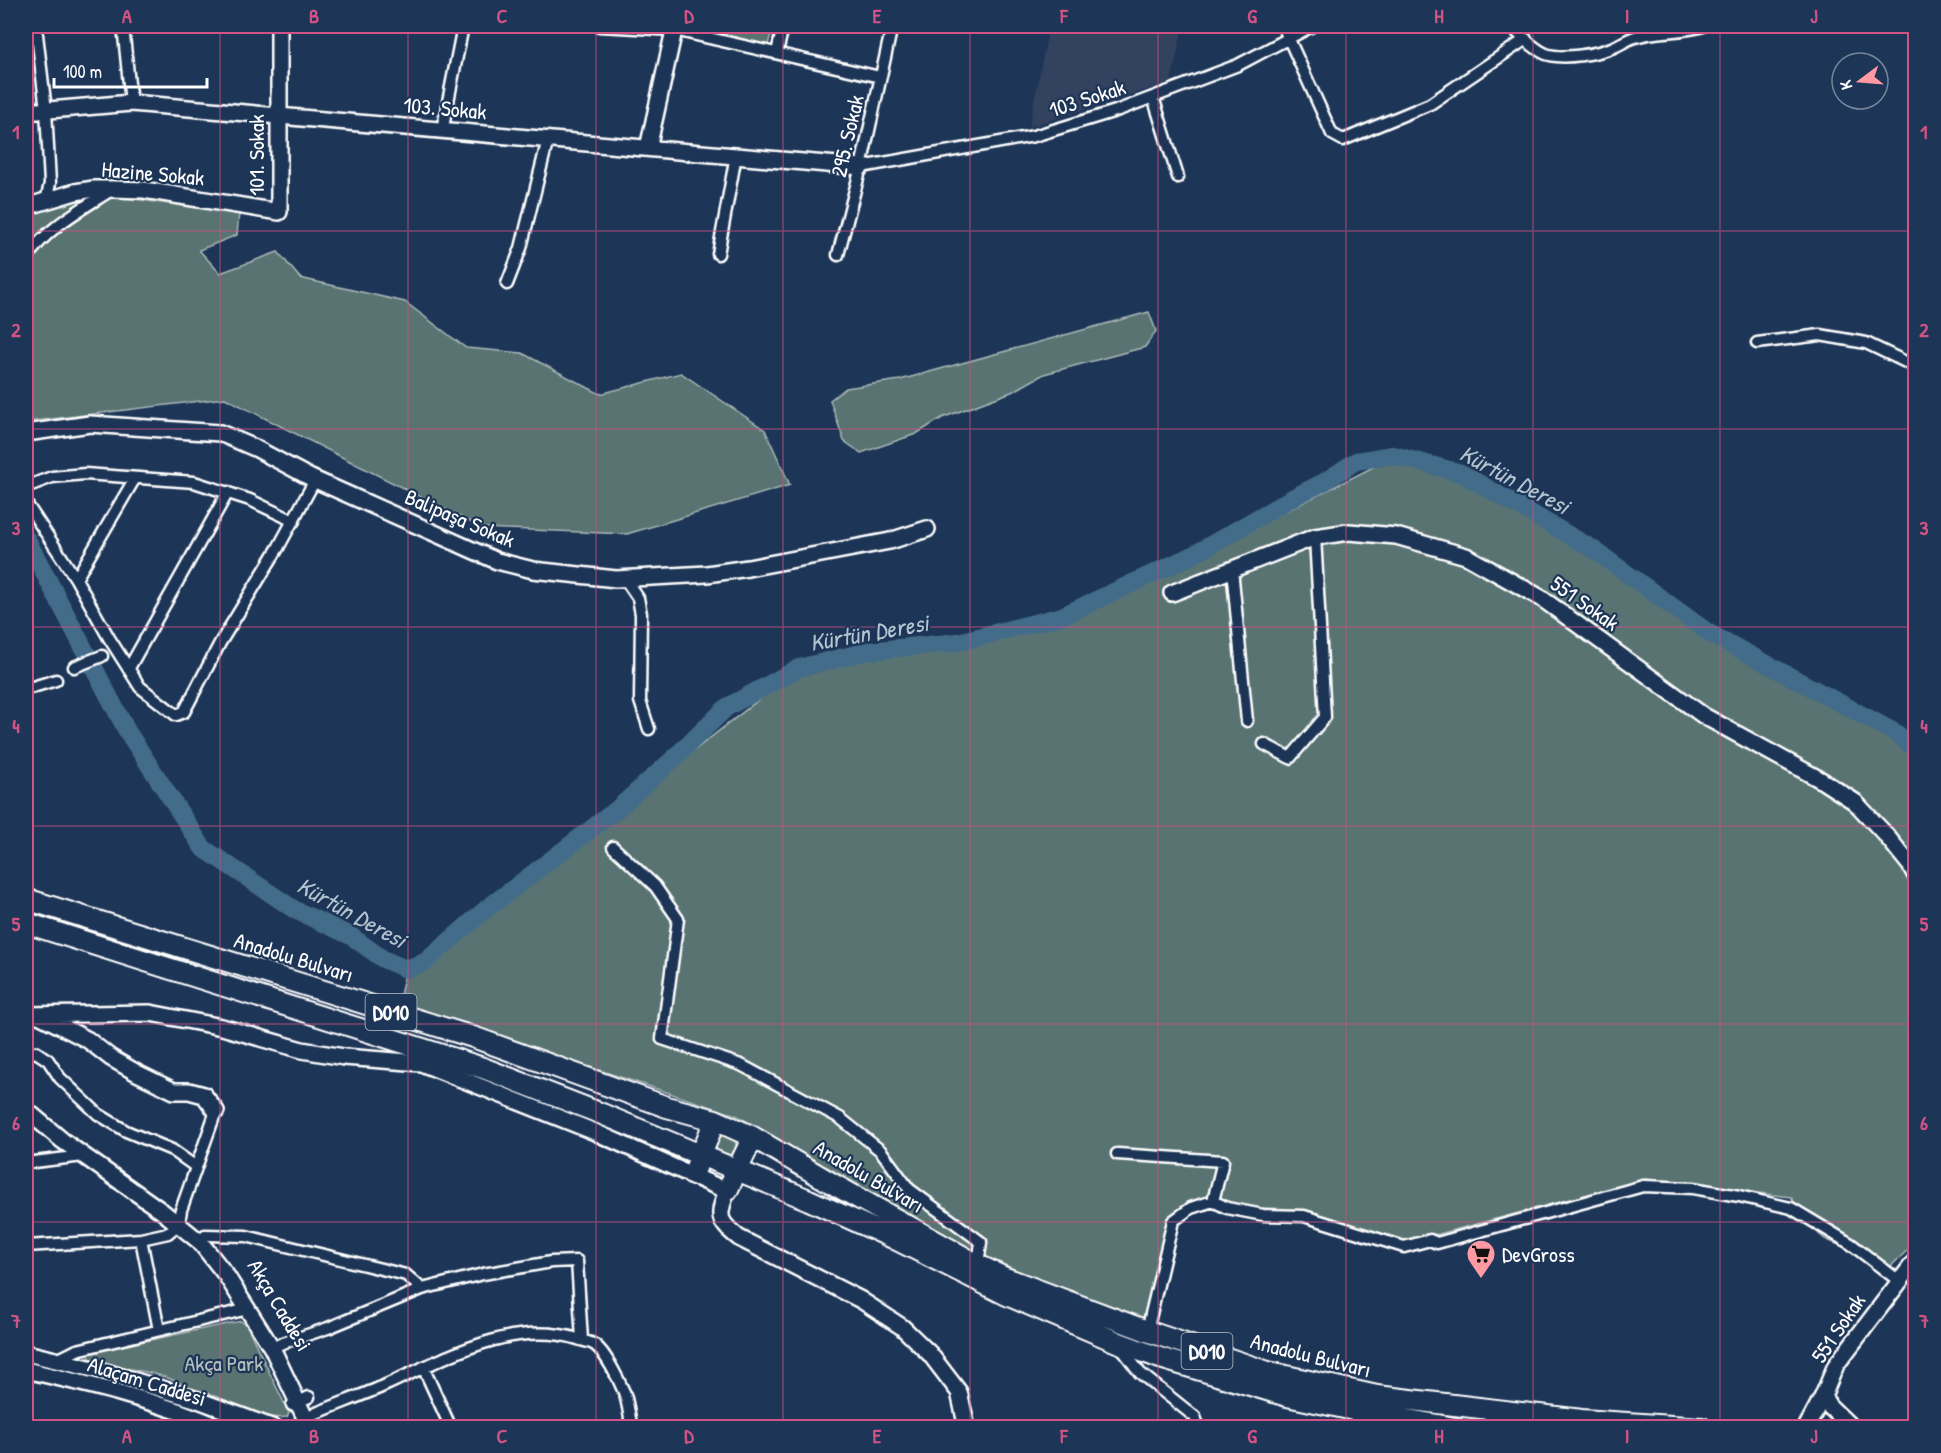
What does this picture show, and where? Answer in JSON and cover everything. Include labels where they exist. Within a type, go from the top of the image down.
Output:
[{"type":"highway","name":"Anadolu Bulvarı","points":[[26,899],[472,1038],[667,1107],[715,1120],[753,1137],[978,1265],[1073,1305],[1268,1372],[1377,1396],[1582,1420],[1702,1428]]},
{"type":"highway","name":"Anadolu Bulvarı","points":[[26,923],[483,1068],[602,1114],[809,1200],[1007,1295],[1160,1358],[1287,1396],[1455,1428]]},
{"type":"highway","points":[[693,1175],[715,1120]]},
{"type":"highway","points":[[728,1191],[753,1137]]},
{"type":"street","points":[[36,26],[46,110],[50,183],[46,202]]},
{"type":"street","points":[[123,26],[131,103]]},
{"type":"street","name":"101. Sokak","points":[[279,26],[279,212]]},
{"type":"street","points":[[442,132],[463,26]]},
{"type":"street","points":[[599,26],[675,28],[880,77]]},
{"type":"street","points":[[777,53],[783,26]]},
{"type":"street","name":"295. Sokak","points":[[838,255],[861,166],[892,26]]},
{"type":"street","points":[[1283,26],[1332,134],[1343,140],[1430,104],[1526,39]]},
{"type":"street","name":"103 Sokak","points":[[861,166],[1034,136],[1116,111],[1238,64],[1312,26]]},
{"type":"street","points":[[1510,26],[1546,54],[1582,55],[1612,48],[1636,37],[1688,31],[1703,26]]},
{"type":"street","points":[[648,148],[675,28]]},
{"type":"street","points":[[1153,97],[1178,177]]},
{"type":"street","name":"103. Sokak","points":[[26,112],[131,103],[442,132],[861,166]]},
{"type":"street","points":[[507,284],[520,248],[548,139]]},
{"type":"street","points":[[718,254],[735,155]]},
{"type":"street","points":[[26,259],[51,229],[113,189]]},
{"type":"street","name":"Hazine Sokak","points":[[26,207],[75,192],[113,189],[144,190],[279,212]]},
{"type":"street","points":[[1757,343],[1820,335],[1866,343],[1916,367]]},
{"type":"street","name":"Balipaşa Sokak","points":[[26,433],[90,424],[220,433],[255,448],[315,480],[497,561],[533,570],[624,579],[706,574],[890,541],[927,529]]},
{"type":"street","points":[[26,487],[52,477],[84,474],[194,482],[228,492],[294,521]]},
{"type":"street","points":[[76,579],[135,478]]},
{"type":"street","points":[[26,503],[76,579],[140,687],[177,715],[184,712],[220,643],[294,521],[315,480]]},
{"type":"street","points":[[129,668],[228,492]]},
{"type":"street","name":"551 Sokak","points":[[1172,593],[1315,537],[1349,531],[1396,536],[1466,556],[1541,598],[1704,716],[1821,780],[1856,802],[1886,834],[1916,876]]},
{"type":"street","points":[[1264,744],[1290,758],[1325,717],[1315,537]]},
{"type":"street","points":[[1232,569],[1247,721]]},
{"type":"street","points":[[624,579],[638,598],[641,614],[640,701],[649,729]]},
{"type":"street","points":[[74,667],[102,656]]},
{"type":"street","points":[[26,689],[56,680]]},
{"type":"street","points":[[613,847],[655,886],[678,919],[662,1039],[741,1065],[840,1119],[881,1151],[909,1189],[981,1242],[978,1265]]},
{"type":"street","points":[[32,1015],[150,1013],[222,1027],[302,1050],[344,1057],[421,1063],[584,1127],[693,1175],[728,1191],[723,1202],[721,1216],[724,1226],[739,1238],[861,1300],[902,1328],[930,1354],[959,1392],[967,1428]]},
{"type":"street","points":[[26,1246],[141,1239],[168,1233],[179,1224],[181,1210],[216,1111],[204,1095],[189,1091],[174,1091],[111,1058],[88,1040],[32,1015]]},
{"type":"street","points":[[26,1053],[36,1052],[48,1060],[60,1077],[98,1113],[126,1131],[172,1150],[196,1167]]},
{"type":"street","name":"Akça Caddesi","points":[[26,1110],[83,1156],[179,1224],[207,1250],[276,1346]]},
{"type":"street","points":[[1117,1154],[1223,1161],[1213,1202]]},
{"type":"street","points":[[26,1163],[83,1156]]},
{"type":"street","points":[[1147,1331],[1173,1221],[1191,1208],[1213,1202],[1227,1208],[1263,1215],[1304,1216],[1404,1247],[1430,1240],[1437,1243],[1643,1186],[1692,1188],[1791,1208],[1851,1245],[1899,1281]]},
{"type":"street","name":"Akça Caddesi","points":[[179,1224],[205,1235],[234,1269],[276,1346],[313,1423]]},
{"type":"street","points":[[205,1235],[246,1236],[406,1275],[422,1289]]},
{"type":"street","points":[[141,1239],[159,1330]]},
{"type":"street","name":"551 Sokak","points":[[1806,1428],[1836,1365],[1916,1260]]},
{"type":"street","points":[[276,1346],[328,1328],[422,1289],[494,1272],[551,1262],[577,1261],[582,1340]]},
{"type":"street","points":[[55,1361],[77,1350],[248,1309]]},
{"type":"street","points":[[313,1423],[423,1368],[483,1344],[524,1333],[565,1335],[596,1345],[625,1393],[632,1428]]},
{"type":"street","points":[[1117,1342],[1140,1373],[1195,1417],[1199,1428]]},
{"type":"street","name":"Alaçam Caddesi","points":[[26,1353],[129,1378],[274,1428]]},
{"type":"street","points":[[423,1368],[451,1428]]},
{"type":"street","name":"Alaçam Caddesi","points":[[26,1370],[130,1397],[190,1421],[221,1428]]},
{"type":"street","points":[[1823,1396],[1829,1406],[1852,1428]]},
{"type":"shaded area","points":[[1049,26],[1183,26],[1171,82],[1029,127]]},
{"type":"green space","points":[[688,26],[773,26],[768,45]]},
{"type":"green space","points":[[127,198],[239,214],[237,235],[199,250],[220,273],[278,252],[300,278],[405,302],[466,348],[522,353],[600,394],[681,373],[765,430],[790,485],[627,534],[482,528],[225,398],[26,422],[26,215],[84,199]]},
{"type":"green space","points":[[1149,312],[1156,331],[1145,347],[1044,374],[1014,391],[942,418],[916,434],[861,453],[844,441],[830,400],[846,388],[900,380]]},
{"type":"green space","points":[[1387,460],[1461,473],[1709,633],[1896,733],[1915,750],[1916,1242],[1890,1267],[1825,1239],[1806,1223],[1791,1197],[1646,1179],[1405,1243],[1317,1217],[1259,1212],[1201,1200],[1170,1218],[1146,1321],[1141,1326],[976,1252],[736,1115],[398,1004],[406,969],[425,962],[799,668],[958,642],[1062,616],[1144,583]]},
{"type":"green space","points":[[726,1135],[733,1138],[736,1145],[733,1152],[726,1155],[719,1152],[716,1145],[719,1138]]},
{"type":"green space","name":"Akça Park","points":[[241,1321],[247,1326],[289,1413],[287,1417],[255,1415],[239,1410],[165,1377],[92,1362],[88,1353]]},
{"type":"waterway","name":"Kürtün Deresi","points":[[26,538],[127,731],[203,848],[295,910],[351,936],[383,959],[406,969],[425,962],[485,910],[616,810],[727,707],[799,668],[868,651],[958,642],[1062,616],[1193,555],[1324,482],[1356,461],[1393,455],[1461,473],[1593,549],[1709,633],[1896,733],[1916,750]]},
{"type":"place","name":"DevGross","points":[[1481,1280]]}]
